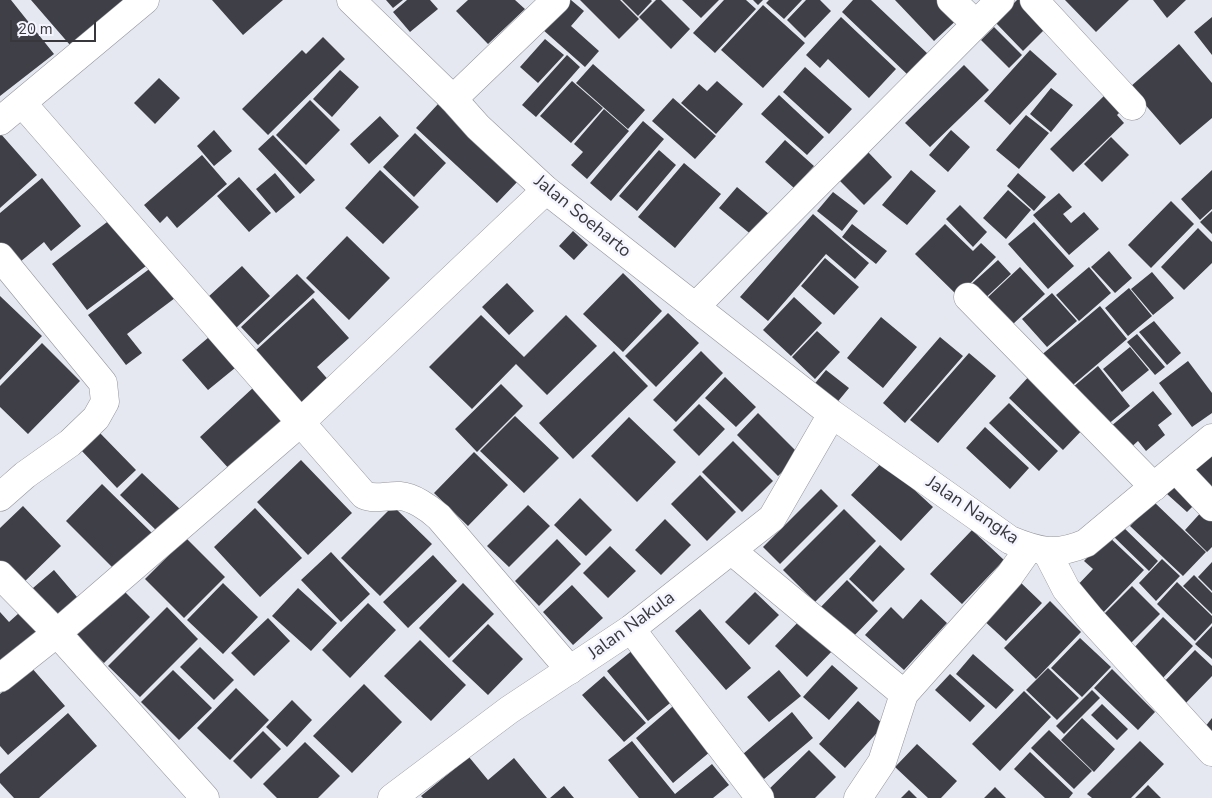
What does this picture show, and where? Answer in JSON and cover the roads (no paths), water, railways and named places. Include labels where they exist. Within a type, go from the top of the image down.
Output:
[{"type":"street","points":[[0,121],[144,0]]},
{"type":"street","name":"Jalan Soeharto","points":[[351,0],[453,99],[478,127],[546,190],[832,414]]},
{"type":"street","points":[[453,99],[556,0]]},
{"type":"street","points":[[951,0],[976,24]]},
{"type":"street","points":[[695,307],[1000,0]]},
{"type":"street","points":[[1034,0],[1132,106]]},
{"type":"street","points":[[22,103],[364,495],[372,497],[402,496],[431,510],[570,670]]},
{"type":"street","points":[[0,678],[57,633],[300,423],[546,190]]},
{"type":"street","points":[[0,256],[103,384],[105,402],[96,418],[70,443],[25,475],[0,498]]},
{"type":"street","points":[[968,298],[1154,487]]},
{"type":"street","name":"Jalan Nangka","points":[[832,414],[1010,540],[1038,550]]},
{"type":"street","name":"Jalan Nakula","points":[[392,798],[509,710],[631,628],[772,518],[832,414]]},
{"type":"street","points":[[858,798],[882,762],[904,694],[1010,575],[1038,550],[1067,551],[1086,543],[1212,438]]},
{"type":"street","points":[[1176,469],[1212,507]]},
{"type":"street","points":[[1038,550],[1066,590],[1090,618],[1212,752]]},
{"type":"street","points":[[732,551],[904,694]]},
{"type":"street","points":[[0,575],[57,633],[205,798]]},
{"type":"street","points":[[631,628],[760,798]]}]
